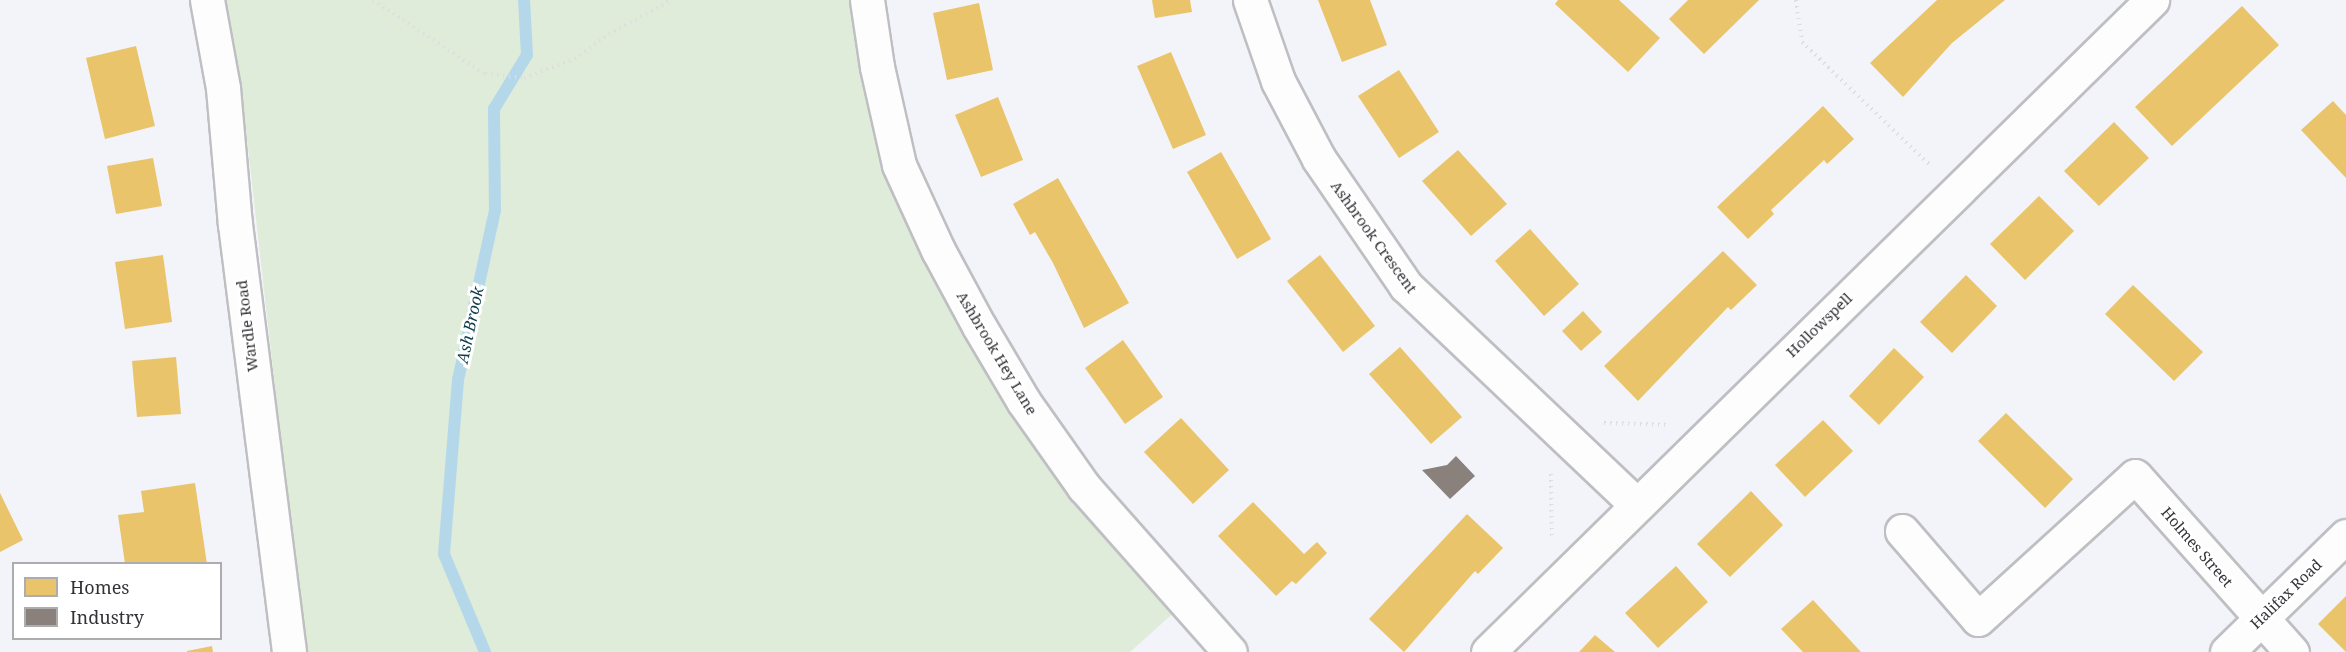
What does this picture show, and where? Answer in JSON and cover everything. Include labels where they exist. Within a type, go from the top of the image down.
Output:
[{"type":"main road","name":"Wardle Road","points":[[207,0],[223,88],[235,224],[289,652]]},
{"type":"main road","name":"Ashbrook Hey Lane","points":[[867,0],[899,165],[938,250],[979,326],[1024,402],[1084,487],[1230,652]]},
{"type":"main road","name":"Ashbrook Crescent","points":[[1250,0],[1278,81],[1319,159],[1406,286],[1636,505]]},
{"type":"main road","name":"Hollowspell","points":[[1488,652],[2152,0]]},
{"type":"main road","name":"Holmes Street","points":[[1902,531],[1978,619],[2135,476],[2292,652]]},
{"type":"main road","name":"Halifax Road","points":[[2227,652],[2346,536]]},
{"type":"path","points":[[374,0],[461,61],[485,74],[524,78],[575,59],[609,34],[671,0]]},
{"type":"path","points":[[1796,0],[1802,42],[1957,191]]},
{"type":"path","points":[[1553,587],[1550,422],[1717,426]]},
{"type":"green space","points":[[222,0],[857,0],[892,172],[1179,608],[1130,652],[305,652],[241,86]]},
{"type":"building: Homes","points":[[1152,0],[1190,0],[1192,12],[1155,18]]},
{"type":"building: Homes","points":[[1318,0],[1370,0],[1387,45],[1342,62]]},
{"type":"building: Homes","points":[[1558,0],[1619,0],[1660,38],[1628,72],[1555,4]]},
{"type":"building: Homes","points":[[1688,0],[1759,0],[1704,54],[1669,19]]},
{"type":"building: Homes","points":[[1937,0],[2005,0],[1952,43],[1903,97],[1870,63]]},
{"type":"building: Homes","points":[[979,3],[993,70],[947,80],[933,13]]},
{"type":"building: Homes","points":[[2242,6],[2279,45],[2172,146],[2135,107]]},
{"type":"building: Homes","points":[[136,46],[155,126],[105,139],[86,58]]},
{"type":"building: Homes","points":[[1171,52],[1206,135],[1173,149],[1137,66]]},
{"type":"building: Homes","points":[[1399,70],[1439,132],[1399,158],[1358,96]]},
{"type":"building: Homes","points":[[998,97],[1023,160],[981,177],[955,115]]},
{"type":"building: Homes","points":[[2333,101],[2346,115],[2346,178],[2301,130]]},
{"type":"building: Homes","points":[[1823,106],[1854,139],[1827,164],[1824,160],[1771,210],[1774,214],[1748,239],[1717,207]]},
{"type":"building: Homes","points":[[2114,122],[2149,158],[2099,206],[2064,171]]},
{"type":"building: Homes","points":[[1458,150],[1507,204],[1471,236],[1422,181]]},
{"type":"building: Homes","points":[[1221,152],[1271,239],[1237,259],[1187,172]]},
{"type":"building: Homes","points":[[153,158],[162,206],[116,214],[107,166]]},
{"type":"building: Homes","points":[[1058,178],[1129,303],[1084,328],[1053,263],[1035,232],[1030,235],[1013,204]]},
{"type":"building: Homes","points":[[2039,196],[2074,231],[2025,280],[1990,244]]},
{"type":"building: Homes","points":[[1530,229],[1579,284],[1544,316],[1495,261]]},
{"type":"building: Homes","points":[[1723,251],[1757,285],[1731,310],[1728,307],[1638,401],[1604,366]]},
{"type":"building: Homes","points":[[163,255],[172,322],[125,329],[115,262]]},
{"type":"building: Homes","points":[[1320,255],[1375,326],[1343,352],[1287,281]]},
{"type":"building: Homes","points":[[1966,275],[1997,306],[1952,353],[1920,322]]},
{"type":"building: Homes","points":[[2133,285],[2203,352],[2174,381],[2105,314]]},
{"type":"building: Homes","points":[[1583,311],[1602,332],[1581,351],[1562,331]]},
{"type":"building: Homes","points":[[1123,340],[1163,397],[1125,424],[1085,368]]},
{"type":"building: Homes","points":[[1400,347],[1462,417],[1431,444],[1369,374]]},
{"type":"building: Homes","points":[[1894,348],[1924,377],[1879,425],[1849,396]]},
{"type":"building: Homes","points":[[176,357],[181,414],[137,417],[132,361]]},
{"type":"building: Homes","points":[[2006,413],[2073,479],[2045,508],[1978,441]]},
{"type":"building: Homes","points":[[1181,418],[1229,470],[1193,504],[1144,452]]},
{"type":"building: Homes","points":[[1823,420],[1853,451],[1805,497],[1775,465]]},
{"type":"building: Homes","points":[[195,483],[207,562],[125,562],[118,515],[144,512],[141,491]]},
{"type":"building: Homes","points":[[1751,491],[1783,525],[1730,577],[1697,544]]},
{"type":"building: Homes","points":[[0,493],[23,540],[0,552]]},
{"type":"building: Homes","points":[[1253,502],[1304,554],[1317,542],[1327,553],[1296,584],[1292,581],[1276,596],[1218,536]]},
{"type":"building: Homes","points":[[1467,514],[1503,548],[1478,574],[1475,571],[1404,652],[1369,619]]},
{"type":"building: Homes","points":[[1676,566],[1708,602],[1658,648],[1625,613]]},
{"type":"building: Homes","points":[[2346,596],[2346,652],[2318,624]]},
{"type":"building: Homes","points":[[1813,600],[1861,652],[1803,652],[1781,629]]},
{"type":"building: Homes","points":[[1595,635],[1615,652],[1579,652]]},
{"type":"building: Homes","points":[[212,646],[213,652],[187,652],[187,651]]},
{"type":"building: Industry","points":[[1456,456],[1475,476],[1450,499],[1422,470],[1447,465]]},
{"type":"waterway","name":"Ash Brook","points":[[485,652],[444,554],[458,380],[495,210],[494,109],[527,55],[524,0]]}]
